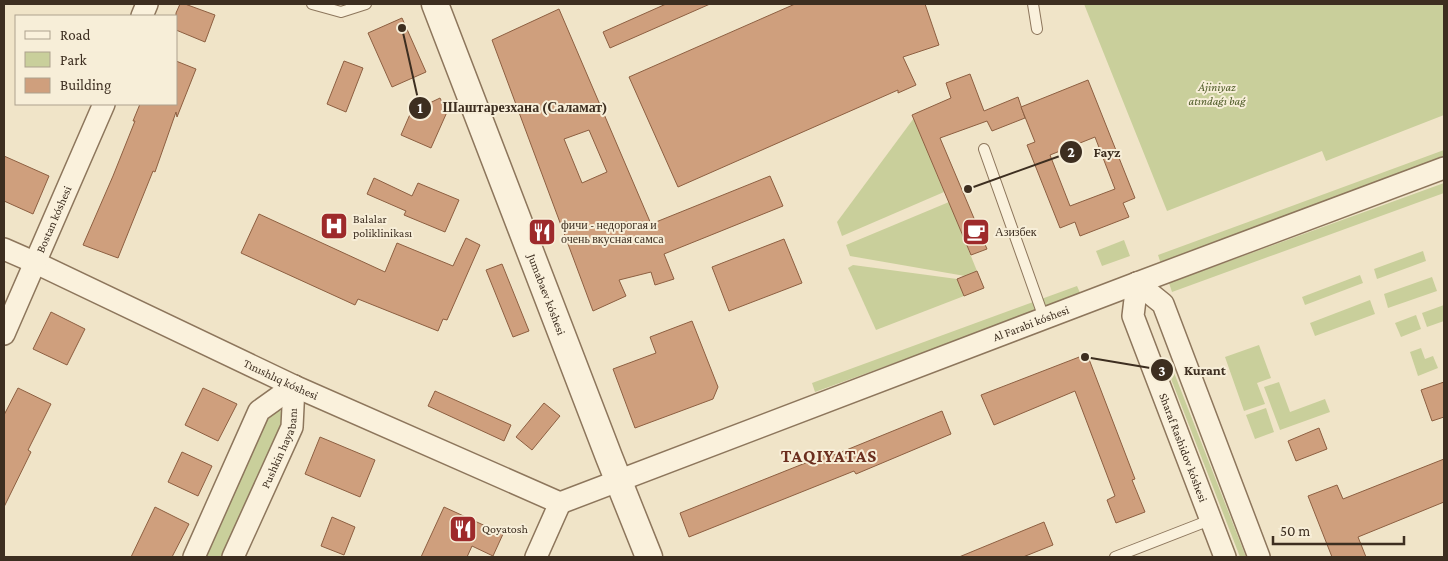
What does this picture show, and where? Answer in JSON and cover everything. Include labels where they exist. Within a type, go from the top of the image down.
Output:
[{"type":"street","name":"Jumabaev kóshesi","points":[[435,4],[649,557]]},
{"type":"street","name":"Bostan kóshesi","points":[[4,334],[104,105]]},
{"type":"street","name":"Al Farabi kóshesi","points":[[560,503],[1444,168]]},
{"type":"street","name":"Tınıshlıq kóshesi","points":[[4,249],[36,262],[294,386],[560,503]]},
{"type":"street","name":"Sharaf Rashidov kóshesi","points":[[1137,283],[1133,316],[1225,557]]},
{"type":"street","points":[[1137,283],[1163,304],[1259,557]]},
{"type":"street","name":"Pushkin hayabanı","points":[[194,557],[259,411],[294,386]]},
{"type":"street","name":"Pushkin hayabanı","points":[[234,557],[292,427],[294,386]]},
{"type":"street","points":[[536,557],[560,503]]},
{"type":"lane","points":[[312,4],[341,12],[366,4]]},
{"type":"lane","points":[[1034,4],[1036,29]]},
{"type":"lane","points":[[984,149],[1044,318]]},
{"type":"lane","points":[[1115,557],[1210,520]]},
{"type":"green space","name":"Ájiniyaz atındaǵı baǵ","points":[[1084,4],[1444,4],[1444,115],[1326,161],[1322,151],[1167,211]]},
{"type":"green space","points":[[914,118],[944,192],[842,236],[837,222]]},
{"type":"green space","points":[[1444,150],[1444,161],[1161,264],[1158,255]]},
{"type":"green space","points":[[1444,183],[1444,193],[1172,292],[1169,283]]},
{"type":"green space","points":[[949,202],[977,271],[965,276],[850,256],[846,245]]},
{"type":"green space","points":[[1124,240],[1130,256],[1102,266],[1096,251]]},
{"type":"green space","points":[[1423,251],[1426,261],[1377,279],[1374,269]]},
{"type":"green space","points":[[853,265],[957,279],[964,296],[876,330],[848,268]]},
{"type":"green space","points":[[1360,275],[1363,283],[1305,305],[1302,297]]},
{"type":"green space","points":[[1432,277],[1437,291],[1388,308],[1384,294]]},
{"type":"green space","points":[[1077,286],[1081,295],[815,392],[812,383]]},
{"type":"green space","points":[[1370,300],[1375,314],[1315,336],[1310,323]]},
{"type":"green space","points":[[1444,305],[1444,321],[1427,327],[1422,313]]},
{"type":"green space","points":[[1416,315],[1421,329],[1401,337],[1395,323]]},
{"type":"green space","points":[[1259,345],[1271,378],[1257,383],[1265,404],[1244,411],[1225,357]]},
{"type":"green space","points":[[1421,348],[1425,359],[1433,356],[1438,368],[1418,376],[1410,352]]},
{"type":"green space","points":[[1173,370],[1246,557],[1240,557],[1168,371]]},
{"type":"green space","points":[[1279,382],[1290,412],[1325,399],[1330,412],[1280,430],[1264,387]]},
{"type":"green space","points":[[1266,408],[1274,432],[1255,439],[1246,415]]},
{"type":"green space","points":[[280,410],[285,419],[223,557],[205,557],[270,412]]},
{"type":"building","points":[[180,4],[185,4],[215,15],[205,42],[178,31],[178,15],[176,13]]},
{"type":"building","points":[[666,4],[710,4],[610,48],[603,32]]},
{"type":"building","points":[[795,4],[925,4],[939,45],[903,57],[916,85],[898,93],[898,90],[678,187],[629,77]]},
{"type":"building","points":[[559,9],[651,224],[770,176],[783,206],[664,254],[674,279],[655,285],[651,272],[619,280],[626,296],[593,311],[492,40]],"holes":[[[589,130],[607,172],[582,183],[564,139]]]},
{"type":"building","points":[[402,18],[426,72],[392,87],[368,33]]},
{"type":"building","points":[[344,61],[363,68],[346,112],[327,104]]},
{"type":"building","points":[[178,62],[196,69],[177,117],[176,112],[155,172],[153,171],[118,258],[83,245],[113,176],[135,121],[133,121],[140,105],[178,105]]},
{"type":"building","points":[[970,74],[984,111],[1018,97],[1025,118],[992,131],[987,121],[940,138],[987,249],[971,255],[912,115],[951,98],[946,83]]},
{"type":"building","points":[[1088,80],[1135,198],[1123,203],[1129,217],[1080,236],[1075,222],[1060,228],[1027,145],[1035,142],[1021,107]],"holes":[[[1095,137],[1115,189],[1070,206],[1050,155]]]},
{"type":"building","points":[[440,98],[447,112],[431,148],[401,135],[411,112]]},
{"type":"building","points":[[4,156],[49,176],[33,214],[4,201]]},
{"type":"building","points":[[374,178],[412,196],[418,183],[459,200],[445,232],[404,215],[406,211],[367,194]]},
{"type":"building","points":[[259,214],[385,272],[397,243],[453,266],[466,238],[480,245],[447,320],[443,319],[438,331],[358,299],[355,305],[241,253]]},
{"type":"building","points":[[784,239],[802,283],[729,311],[712,267]]},
{"type":"building","points":[[502,264],[529,331],[513,337],[486,270]]},
{"type":"building","points":[[977,271],[984,288],[964,296],[957,279]]},
{"type":"building","points":[[51,312],[85,329],[67,365],[33,349]]},
{"type":"building","points":[[692,321],[718,387],[713,399],[635,428],[613,369],[656,353],[650,337]]},
{"type":"building","points":[[1087,354],[1135,479],[1132,480],[1145,512],[1116,523],[1107,500],[1115,496],[1075,391],[994,425],[981,395]]},
{"type":"building","points":[[1444,382],[1444,417],[1432,421],[1421,390]]},
{"type":"building","points":[[18,388],[51,404],[28,450],[31,452],[4,507],[4,415]]},
{"type":"building","points":[[203,388],[237,404],[218,441],[185,425]]},
{"type":"building","points":[[435,391],[511,425],[504,441],[428,406]]},
{"type":"building","points":[[544,403],[560,416],[532,450],[516,437]]},
{"type":"building","points":[[942,411],[951,434],[856,474],[854,471],[689,537],[680,513],[833,452],[834,455]]},
{"type":"building","points":[[1319,428],[1327,449],[1296,461],[1288,441]]},
{"type":"building","points":[[320,437],[375,460],[360,497],[305,474]]},
{"type":"building","points":[[182,452],[212,466],[198,496],[168,482]]},
{"type":"building","points":[[1444,459],[1444,502],[1358,537],[1366,557],[1332,557],[1308,496],[1337,485],[1343,499]]},
{"type":"building","points":[[155,507],[189,524],[172,557],[131,557]]},
{"type":"building","name":"Qoyatosh","points":[[444,507],[503,534],[493,556],[472,546],[467,557],[421,557]]},
{"type":"building","points":[[332,517],[355,527],[344,555],[321,546]]},
{"type":"building","points":[[1044,522],[1053,545],[1023,557],[959,557]]},
{"type":"place","name":"Шаштарезхана (Саламат)","points":[[402,28]]},
{"type":"place","name":"Fayz","points":[[968,189]]},
{"type":"place","name":"Balalar poliklinikası","points":[[334,226]]},
{"type":"place","name":"фичи - недорогая и очень вкусная самса","points":[[542,232]]},
{"type":"place","name":"Азизбек","points":[[976,232]]},
{"type":"place","name":"Kurant","points":[[1085,357]]},
{"type":"place","name":"Qoyatosh","points":[[463,529]]},
{"type":"district","name":"TAQIYATAS","points":[[829,456]]}]
